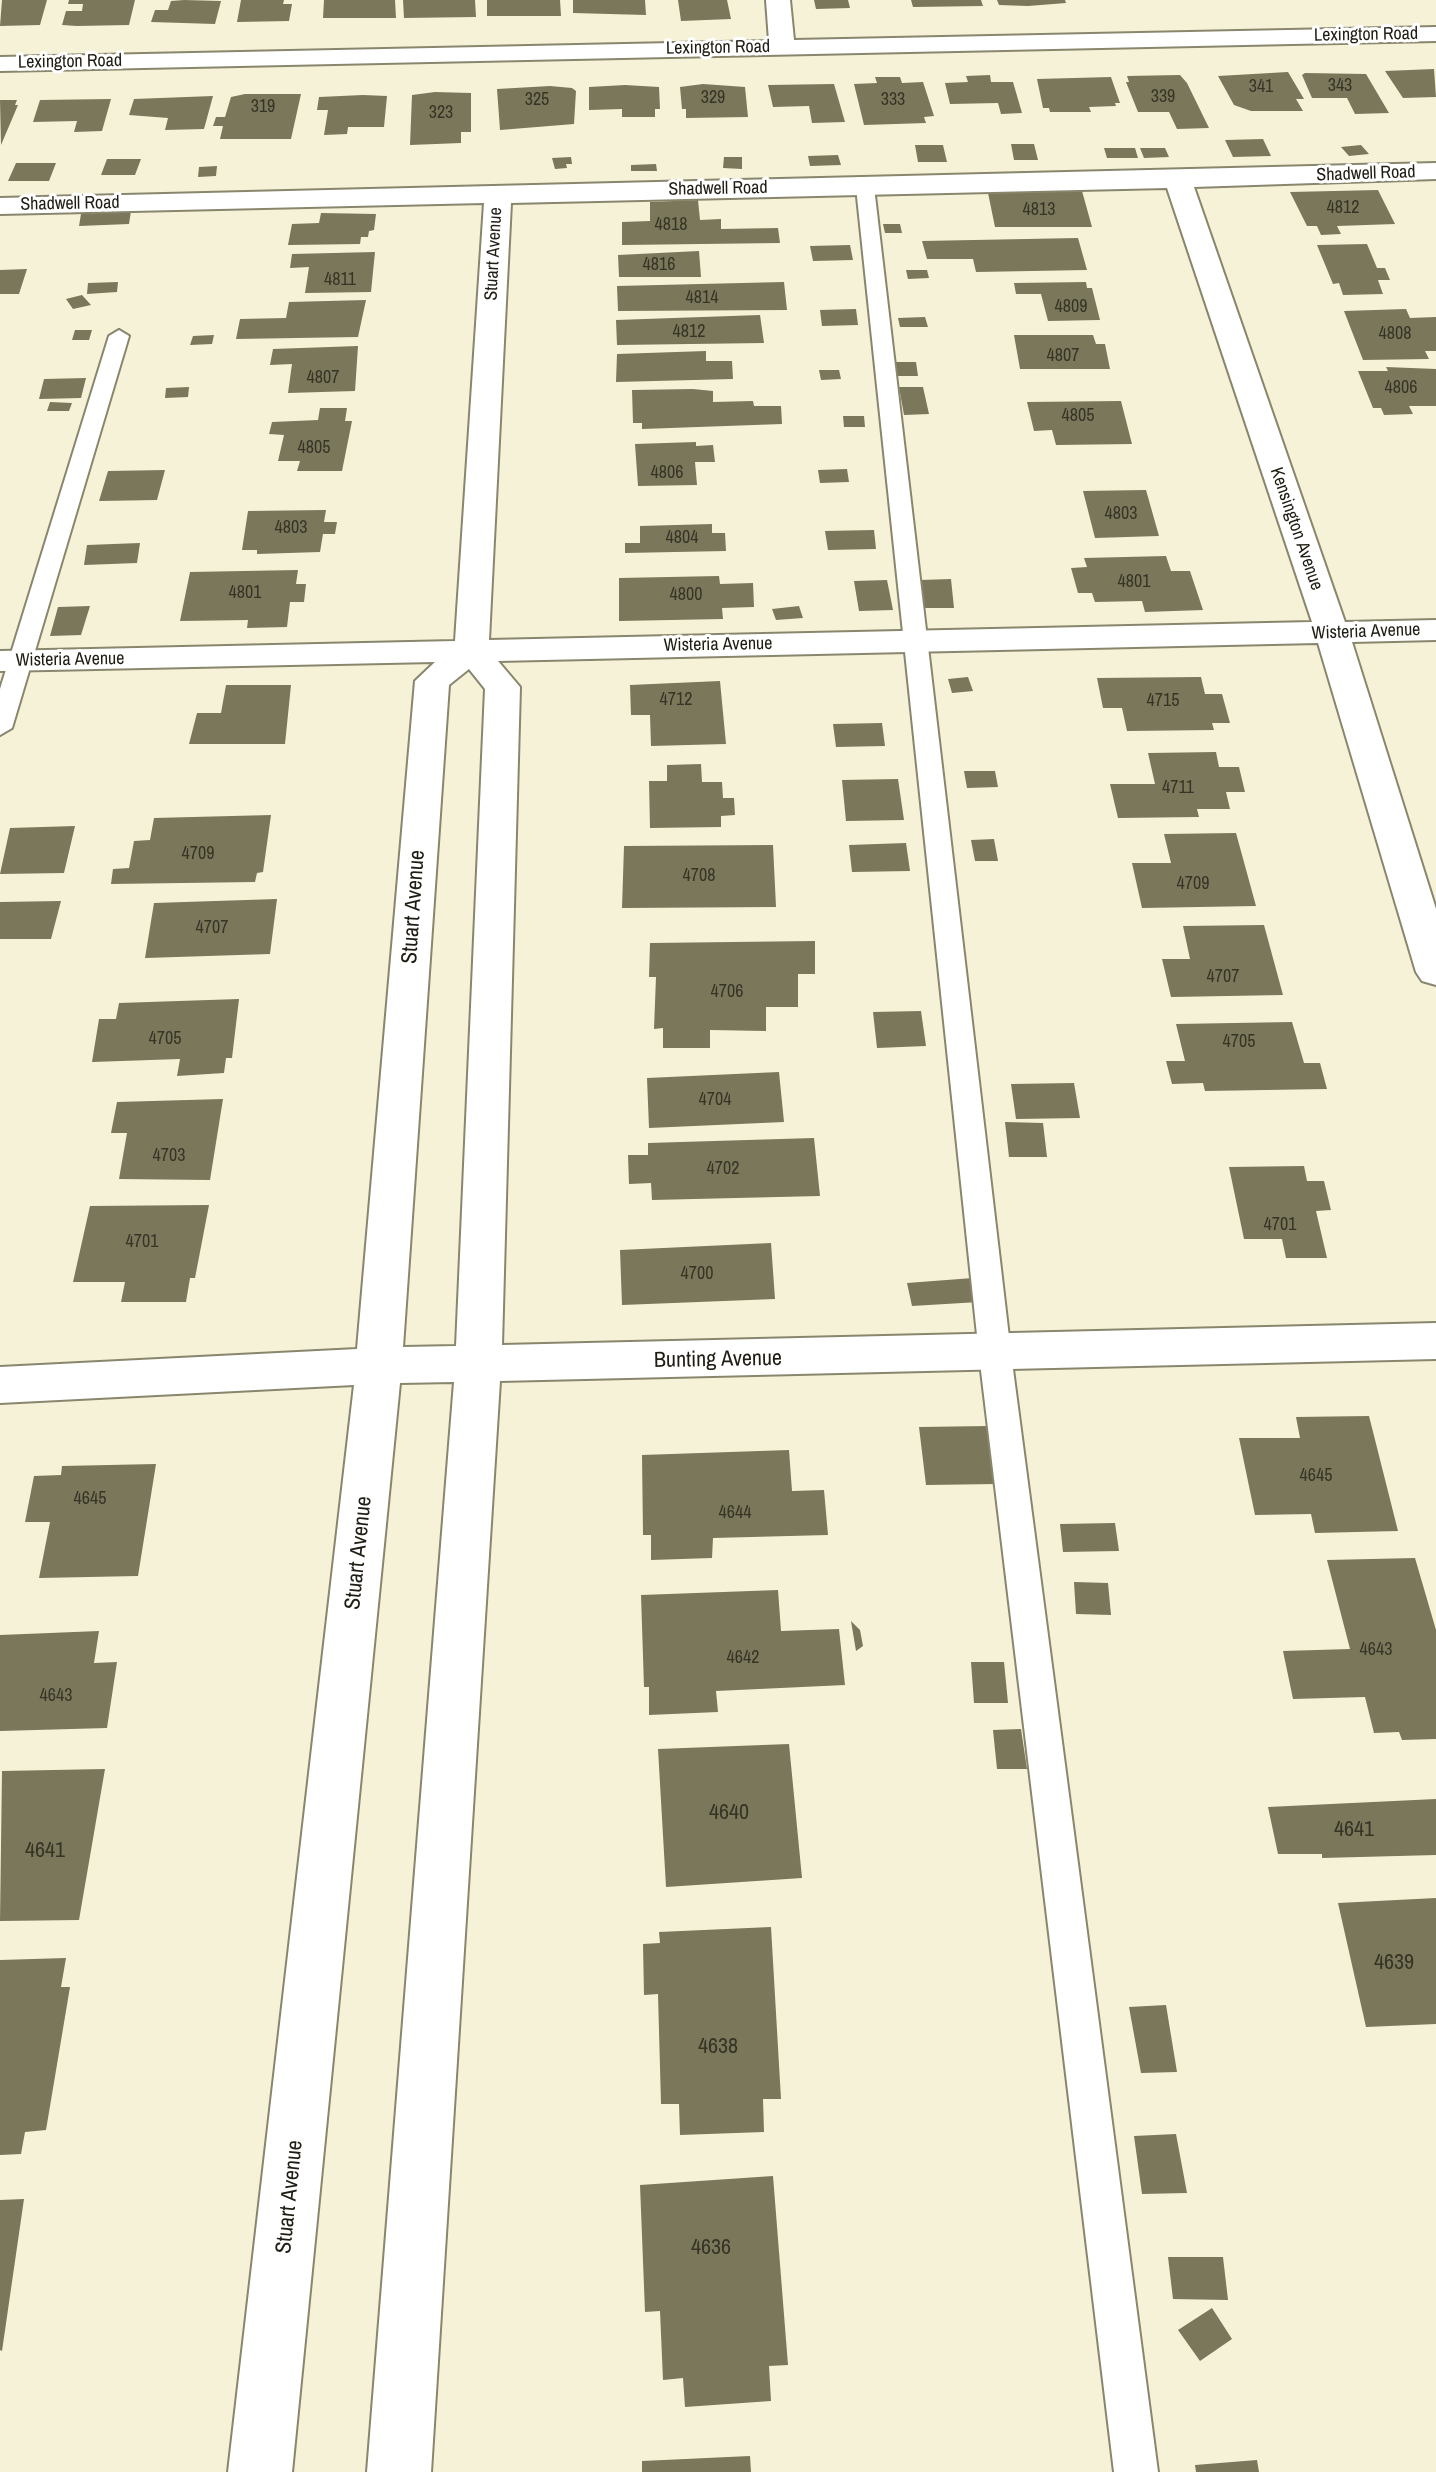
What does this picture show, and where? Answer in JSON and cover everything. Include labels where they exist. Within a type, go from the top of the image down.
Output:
[{"type":"street","points":[[778,0],[782,46]]},
{"type":"street","name":"Lexington Road","points":[[0,64],[1436,34]]},
{"type":"street","name":"Shadwell Road","points":[[0,206],[1178,180],[1436,171]]},
{"type":"street","name":"Kensington Avenue","points":[[1178,180],[1332,633],[1436,972]]},
{"type":"street","name":"Stuart Avenue","points":[[260,2472],[379,1366],[432,681],[471,651],[498,194]]},
{"type":"street","name":"Wisteria Avenue","points":[[10,661],[1436,630]]},
{"type":"street","points":[[399,2472],[478,1366],[503,687],[471,651]]},
{"type":"street","name":"Bunting Avenue","points":[[0,1385],[379,1366],[995,1354],[1436,1341]]},
{"type":"lane","points":[[865,187],[995,1354],[1136,2472]]},
{"type":"lane","points":[[0,728],[10,661],[119,336]]},
{"type":"building","points":[[2,0],[47,0],[40,25],[0,26]]},
{"type":"building","points":[[69,0],[135,0],[129,25],[77,26],[62,25],[66,11],[82,11],[83,4],[68,4]]},
{"type":"building","points":[[241,0],[284,0],[283,4],[292,4],[289,21],[237,22]]},
{"type":"building","points":[[324,0],[395,0],[396,18],[323,18]]},
{"type":"building","points":[[403,0],[475,0],[476,17],[404,18]]},
{"type":"building","points":[[487,0],[560,0],[561,16],[487,16]]},
{"type":"building","points":[[573,0],[645,0],[646,15],[573,13]]},
{"type":"building","points":[[678,0],[727,0],[731,19],[681,21]]},
{"type":"building","points":[[814,0],[848,0],[850,8],[816,9]]},
{"type":"building","points":[[911,0],[981,0],[983,6],[913,7]]},
{"type":"building","points":[[997,0],[1065,0],[1066,3],[999,5]]},
{"type":"building","points":[[171,1],[221,1],[215,24],[151,22],[155,10],[168,10]]},
{"type":"building","points":[[1434,69],[1436,97],[1403,98],[1385,71]]},
{"type":"building","points":[[1288,72],[1304,99],[1296,99],[1303,111],[1251,111],[1234,105],[1218,76]]},
{"type":"building","points":[[1366,74],[1389,113],[1355,114],[1347,98],[1312,98],[1302,75]]},
{"type":"building","points":[[990,75],[991,82],[1013,82],[1022,113],[1001,114],[998,103],[950,104],[945,83],[968,82],[966,76]]},
{"type":"building","points":[[1180,75],[1209,128],[1177,129],[1169,112],[1138,112],[1126,82],[1129,82],[1127,76]]},
{"type":"building","points":[[875,77],[900,77],[902,83],[923,82],[934,116],[924,117],[926,123],[864,125],[854,84],[877,83]]},
{"type":"building","points":[[1111,77],[1120,103],[1115,103],[1116,106],[1089,107],[1091,112],[1050,112],[1049,108],[1043,108],[1037,79]]},
{"type":"building","points":[[703,84],[745,87],[748,117],[686,118],[680,87]]},
{"type":"building","points":[[834,84],[845,122],[812,123],[809,106],[773,107],[768,85]]},
{"type":"building","points":[[550,86],[576,91],[574,124],[500,130],[497,89]]},
{"type":"building","points":[[589,87],[659,87],[660,109],[655,109],[655,117],[622,117],[622,109],[589,110]]},
{"type":"building","points":[[471,93],[471,132],[461,132],[461,143],[410,145],[412,95]]},
{"type":"building","points":[[301,94],[291,139],[220,139],[223,126],[213,126],[216,117],[225,117],[231,97]]},
{"type":"building","points":[[213,96],[204,129],[165,130],[168,118],[129,115],[134,99]]},
{"type":"building","points":[[387,96],[384,127],[348,127],[347,134],[324,135],[328,110],[317,110],[319,97]]},
{"type":"building","points":[[111,99],[102,131],[74,132],[77,121],[33,122],[40,100]]},
{"type":"building","points":[[0,100],[17,100],[15,105],[18,105],[1,145]]},
{"type":"building","points":[[1263,139],[1271,156],[1233,157],[1225,140]]},
{"type":"building","points":[[1011,144],[1034,144],[1038,160],[1014,160]]},
{"type":"building","points":[[915,145],[943,145],[947,162],[918,162]]},
{"type":"building","points":[[1361,145],[1369,154],[1349,156],[1341,147]]},
{"type":"building","points":[[1104,148],[1135,148],[1138,158],[1107,158]]},
{"type":"building","points":[[1140,148],[1165,148],[1169,157],[1144,158]]},
{"type":"building","points":[[838,155],[841,165],[810,166],[808,156]]},
{"type":"building","points":[[571,157],[572,164],[566,164],[567,168],[555,169],[552,158]]},
{"type":"building","points":[[724,157],[742,157],[742,169],[723,168]]},
{"type":"building","points":[[107,159],[141,159],[135,175],[101,175]]},
{"type":"building","points":[[16,163],[56,163],[49,181],[8,181]]},
{"type":"building","points":[[656,164],[657,171],[631,171],[631,165]]},
{"type":"building","points":[[217,166],[216,176],[198,177],[199,167]]},
{"type":"building","points":[[1378,190],[1395,224],[1337,226],[1341,234],[1321,235],[1317,226],[1307,226],[1290,192]]},
{"type":"building","points":[[1082,191],[1092,227],[995,227],[988,193]]},
{"type":"building","points":[[698,200],[700,220],[721,219],[721,229],[778,228],[780,243],[622,245],[622,222],[650,221],[650,202]]},
{"type":"building","points":[[131,211],[129,224],[79,226],[81,214]]},
{"type":"building","points":[[321,213],[376,214],[374,230],[369,231],[368,237],[361,237],[360,244],[288,245],[292,224],[319,223]]},
{"type":"building","points":[[883,224],[900,224],[902,233],[885,233]]},
{"type":"building","points":[[1078,238],[1087,270],[976,272],[973,259],[927,259],[922,241]]},
{"type":"building","points":[[1367,244],[1377,268],[1385,268],[1390,280],[1378,280],[1383,294],[1343,295],[1339,283],[1333,284],[1317,245]]},
{"type":"building","points":[[850,245],[853,260],[813,261],[810,246]]},
{"type":"building","points":[[699,251],[701,277],[619,277],[618,255]]},
{"type":"building","points":[[375,252],[371,292],[305,293],[309,267],[290,268],[292,254]]},
{"type":"building","points":[[27,269],[19,294],[0,294],[0,270]]},
{"type":"building","points":[[906,270],[927,270],[929,278],[908,279]]},
{"type":"building","points":[[118,282],[117,292],[87,294],[88,283]]},
{"type":"building","points":[[784,282],[787,310],[618,311],[617,286]]},
{"type":"building","points":[[1086,282],[1087,288],[1092,288],[1100,320],[1048,321],[1041,294],[1016,294],[1014,283]]},
{"type":"building","points":[[82,295],[91,305],[73,309],[66,299]]},
{"type":"building","points":[[366,300],[358,337],[236,339],[240,319],[286,318],[289,302]]},
{"type":"building","points":[[856,309],[858,325],[822,326],[820,310]]},
{"type":"building","points":[[1406,309],[1410,318],[1436,317],[1436,351],[1425,351],[1429,359],[1363,360],[1344,311]]},
{"type":"building","points":[[760,315],[764,343],[617,345],[616,320]]},
{"type":"building","points":[[925,317],[928,327],[900,327],[898,318]]},
{"type":"building","points":[[75,330],[92,330],[89,340],[72,340]]},
{"type":"building","points":[[214,335],[212,344],[190,345],[193,336]]},
{"type":"building","points":[[1014,335],[1093,335],[1096,344],[1105,344],[1110,369],[1020,369]]},
{"type":"building","points":[[358,346],[355,391],[288,393],[292,364],[270,365],[273,349]]},
{"type":"building","points":[[706,351],[706,361],[732,361],[733,379],[616,382],[617,354]]},
{"type":"building","points":[[895,362],[916,362],[918,376],[897,376]]},
{"type":"building","points":[[1386,367],[1436,369],[1436,406],[1409,406],[1413,414],[1384,415],[1381,408],[1373,408],[1358,371],[1388,371]]},
{"type":"building","points":[[819,370],[839,370],[841,379],[821,380]]},
{"type":"building","points":[[86,378],[81,398],[39,399],[44,379]]},
{"type":"building","points":[[189,387],[188,397],[165,398],[166,388]]},
{"type":"building","points":[[899,387],[923,387],[929,414],[904,415]]},
{"type":"building","points":[[632,390],[713,391],[713,402],[753,401],[754,406],[781,406],[782,424],[642,429],[642,423],[633,423]]},
{"type":"building","points":[[1121,401],[1132,444],[1056,445],[1052,430],[1034,431],[1027,402]]},
{"type":"building","points":[[50,402],[72,403],[69,411],[47,411]]},
{"type":"building","points":[[320,408],[347,408],[345,421],[352,421],[342,471],[297,471],[300,461],[278,461],[284,435],[269,434],[272,422],[318,420]]},
{"type":"building","points":[[843,416],[864,416],[865,427],[844,427]]},
{"type":"building","points":[[696,442],[696,446],[713,445],[715,462],[695,462],[697,485],[638,486],[635,444]]},
{"type":"building","points":[[847,469],[849,482],[820,483],[818,470]]},
{"type":"building","points":[[165,470],[157,500],[99,501],[108,471]]},
{"type":"building","points":[[1146,490],[1159,536],[1095,538],[1083,491]]},
{"type":"building","points":[[326,510],[324,522],[337,522],[335,534],[323,534],[320,552],[257,554],[257,550],[242,550],[248,511]]},
{"type":"building","points":[[712,524],[712,533],[725,533],[726,551],[625,553],[625,543],[640,543],[640,526]]},
{"type":"building","points":[[874,530],[876,549],[828,550],[825,531]]},
{"type":"building","points":[[140,543],[137,563],[84,565],[87,545]]},
{"type":"building","points":[[1166,556],[1171,571],[1190,571],[1203,610],[1145,612],[1142,601],[1095,602],[1092,593],[1078,593],[1071,568],[1087,567],[1084,558]]},
{"type":"building","points":[[298,570],[296,584],[306,584],[304,602],[290,602],[287,627],[247,628],[248,620],[180,621],[190,572]]},
{"type":"building","points":[[719,576],[720,584],[753,583],[754,607],[722,608],[723,619],[619,621],[619,578]]},
{"type":"building","points":[[951,579],[954,608],[924,608],[920,580]]},
{"type":"building","points":[[887,580],[893,610],[859,611],[854,581]]},
{"type":"building","points":[[90,606],[81,635],[50,636],[58,607]]},
{"type":"building","points":[[799,606],[803,618],[776,620],[772,609]]},
{"type":"building","points":[[968,677],[973,691],[952,693],[948,679]]},
{"type":"building","points":[[1201,677],[1205,694],[1222,694],[1230,723],[1212,723],[1214,730],[1127,731],[1122,708],[1103,708],[1097,678]]},
{"type":"building","points":[[720,681],[726,744],[651,746],[650,715],[631,715],[630,685]]},
{"type":"building","points":[[226,685],[291,685],[285,744],[189,744],[197,713],[221,713]]},
{"type":"building","points":[[882,723],[885,746],[836,747],[833,724]]},
{"type":"building","points":[[1216,752],[1219,767],[1239,767],[1245,792],[1226,792],[1230,809],[1197,809],[1199,817],[1118,818],[1110,784],[1155,784],[1148,753]]},
{"type":"building","points":[[701,764],[702,782],[722,782],[723,798],[734,798],[735,815],[721,816],[721,827],[650,828],[649,781],[667,781],[667,765]]},
{"type":"building","points":[[964,771],[995,771],[998,787],[967,788]]},
{"type":"building","points":[[898,779],[904,820],[846,821],[842,780]]},
{"type":"building","points":[[271,815],[263,872],[257,873],[255,882],[111,884],[113,869],[129,868],[134,841],[150,840],[154,818]]},
{"type":"building","points":[[75,826],[64,873],[0,874],[10,828]]},
{"type":"building","points":[[1236,833],[1256,906],[1142,908],[1132,863],[1171,863],[1164,834]]},
{"type":"building","points":[[994,839],[998,861],[975,861],[971,840]]},
{"type":"building","points":[[906,843],[910,871],[852,872],[849,845]]},
{"type":"building","points":[[773,845],[776,907],[622,908],[624,846]]},
{"type":"building","points":[[277,899],[270,954],[145,958],[154,903]]},
{"type":"building","points":[[61,901],[51,939],[0,939],[0,902]]},
{"type":"building","points":[[1264,925],[1283,995],[1171,997],[1162,959],[1190,959],[1183,926]]},
{"type":"building","points":[[815,941],[815,974],[798,974],[798,1007],[766,1007],[766,1031],[710,1030],[710,1048],[663,1048],[663,1028],[654,1029],[656,977],[649,977],[650,943]]},
{"type":"building","points":[[239,999],[232,1058],[226,1058],[224,1073],[177,1076],[180,1059],[92,1062],[99,1019],[116,1019],[119,1003]]},
{"type":"building","points":[[921,1011],[926,1046],[877,1048],[873,1012]]},
{"type":"building","points":[[1292,1022],[1304,1063],[1320,1063],[1327,1089],[1205,1091],[1203,1083],[1172,1084],[1166,1061],[1185,1061],[1176,1024]]},
{"type":"building","points":[[779,1072],[784,1122],[649,1128],[647,1078]]},
{"type":"building","points":[[1074,1083],[1080,1118],[1016,1119],[1011,1084]]},
{"type":"building","points":[[223,1099],[210,1180],[119,1179],[127,1133],[111,1133],[117,1102]]},
{"type":"building","points":[[1005,1122],[1043,1123],[1047,1157],[1009,1157]]},
{"type":"building","points":[[814,1138],[820,1196],[652,1200],[651,1183],[629,1184],[628,1155],[648,1155],[648,1143]]},
{"type":"building","points":[[1304,1166],[1307,1181],[1324,1181],[1331,1210],[1316,1211],[1327,1258],[1286,1258],[1282,1239],[1244,1239],[1229,1167]]},
{"type":"building","points":[[209,1205],[195,1278],[190,1278],[186,1302],[121,1302],[125,1282],[73,1282],[90,1206]]},
{"type":"building","points":[[771,1243],[775,1299],[622,1305],[620,1250]]},
{"type":"building","points":[[973,1278],[979,1302],[912,1306],[907,1283]]},
{"type":"building","points":[[1369,1416],[1398,1531],[1315,1533],[1311,1514],[1255,1515],[1239,1438],[1300,1438],[1296,1417]]},
{"type":"building","points":[[989,1426],[997,1484],[926,1485],[919,1427]]},
{"type":"building","points":[[789,1450],[792,1491],[824,1490],[828,1535],[713,1538],[712,1558],[651,1560],[651,1535],[643,1535],[642,1455]]},
{"type":"building","points":[[156,1464],[138,1576],[39,1578],[50,1522],[25,1522],[34,1476],[61,1475],[62,1466]]},
{"type":"building","points":[[1115,1523],[1119,1551],[1063,1552],[1060,1524]]},
{"type":"building","points":[[1415,1558],[1436,1630],[1436,1739],[1402,1740],[1399,1732],[1374,1733],[1365,1697],[1293,1699],[1283,1651],[1350,1649],[1327,1560]]},
{"type":"building","points":[[1074,1582],[1108,1583],[1111,1615],[1076,1614]]},
{"type":"building","points":[[778,1590],[781,1631],[839,1629],[845,1685],[716,1691],[718,1712],[649,1715],[649,1687],[644,1687],[641,1595]]},
{"type":"building","points":[[851,1621],[860,1630],[863,1646],[856,1651]]},
{"type":"building","points":[[99,1631],[94,1663],[117,1662],[107,1728],[0,1731],[0,1635]]},
{"type":"building","points":[[971,1662],[1004,1662],[1008,1703],[974,1703]]},
{"type":"building","points":[[1021,1729],[1027,1769],[997,1769],[993,1730]]},
{"type":"building","points":[[789,1744],[802,1878],[666,1887],[658,1749]]},
{"type":"building","points":[[105,1769],[79,1920],[0,1921],[2,1771]]},
{"type":"building","points":[[1436,1799],[1436,1855],[1322,1858],[1322,1854],[1278,1854],[1268,1807]]},
{"type":"building","points":[[1436,1898],[1436,2024],[1366,2027],[1338,1903]]},
{"type":"building","points":[[771,1927],[781,2099],[763,2099],[764,2132],[680,2135],[679,2104],[661,2104],[658,1994],[644,1995],[643,1944],[660,1943],[659,1932]]},
{"type":"building","points":[[66,1958],[61,1987],[70,1987],[46,2130],[25,2132],[21,2154],[0,2155],[0,1960]]},
{"type":"building","points":[[1166,2005],[1177,2072],[1141,2073],[1129,2007]]},
{"type":"building","points":[[1176,2134],[1187,2193],[1142,2194],[1134,2136]]},
{"type":"building","points":[[773,2176],[788,2365],[769,2366],[771,2401],[685,2407],[683,2378],[663,2380],[660,2311],[645,2312],[640,2185]]},
{"type":"building","points":[[24,2199],[2,2351],[0,2200]]},
{"type":"building","points":[[1168,2257],[1223,2257],[1228,2300],[1173,2299]]},
{"type":"building","points":[[1212,2308],[1232,2339],[1200,2361],[1178,2330]]},
{"type":"building","points":[[750,2456],[751,2472],[642,2472],[642,2461]]},
{"type":"building","points":[[1257,2460],[1259,2472],[1196,2472],[1195,2465]]}]
